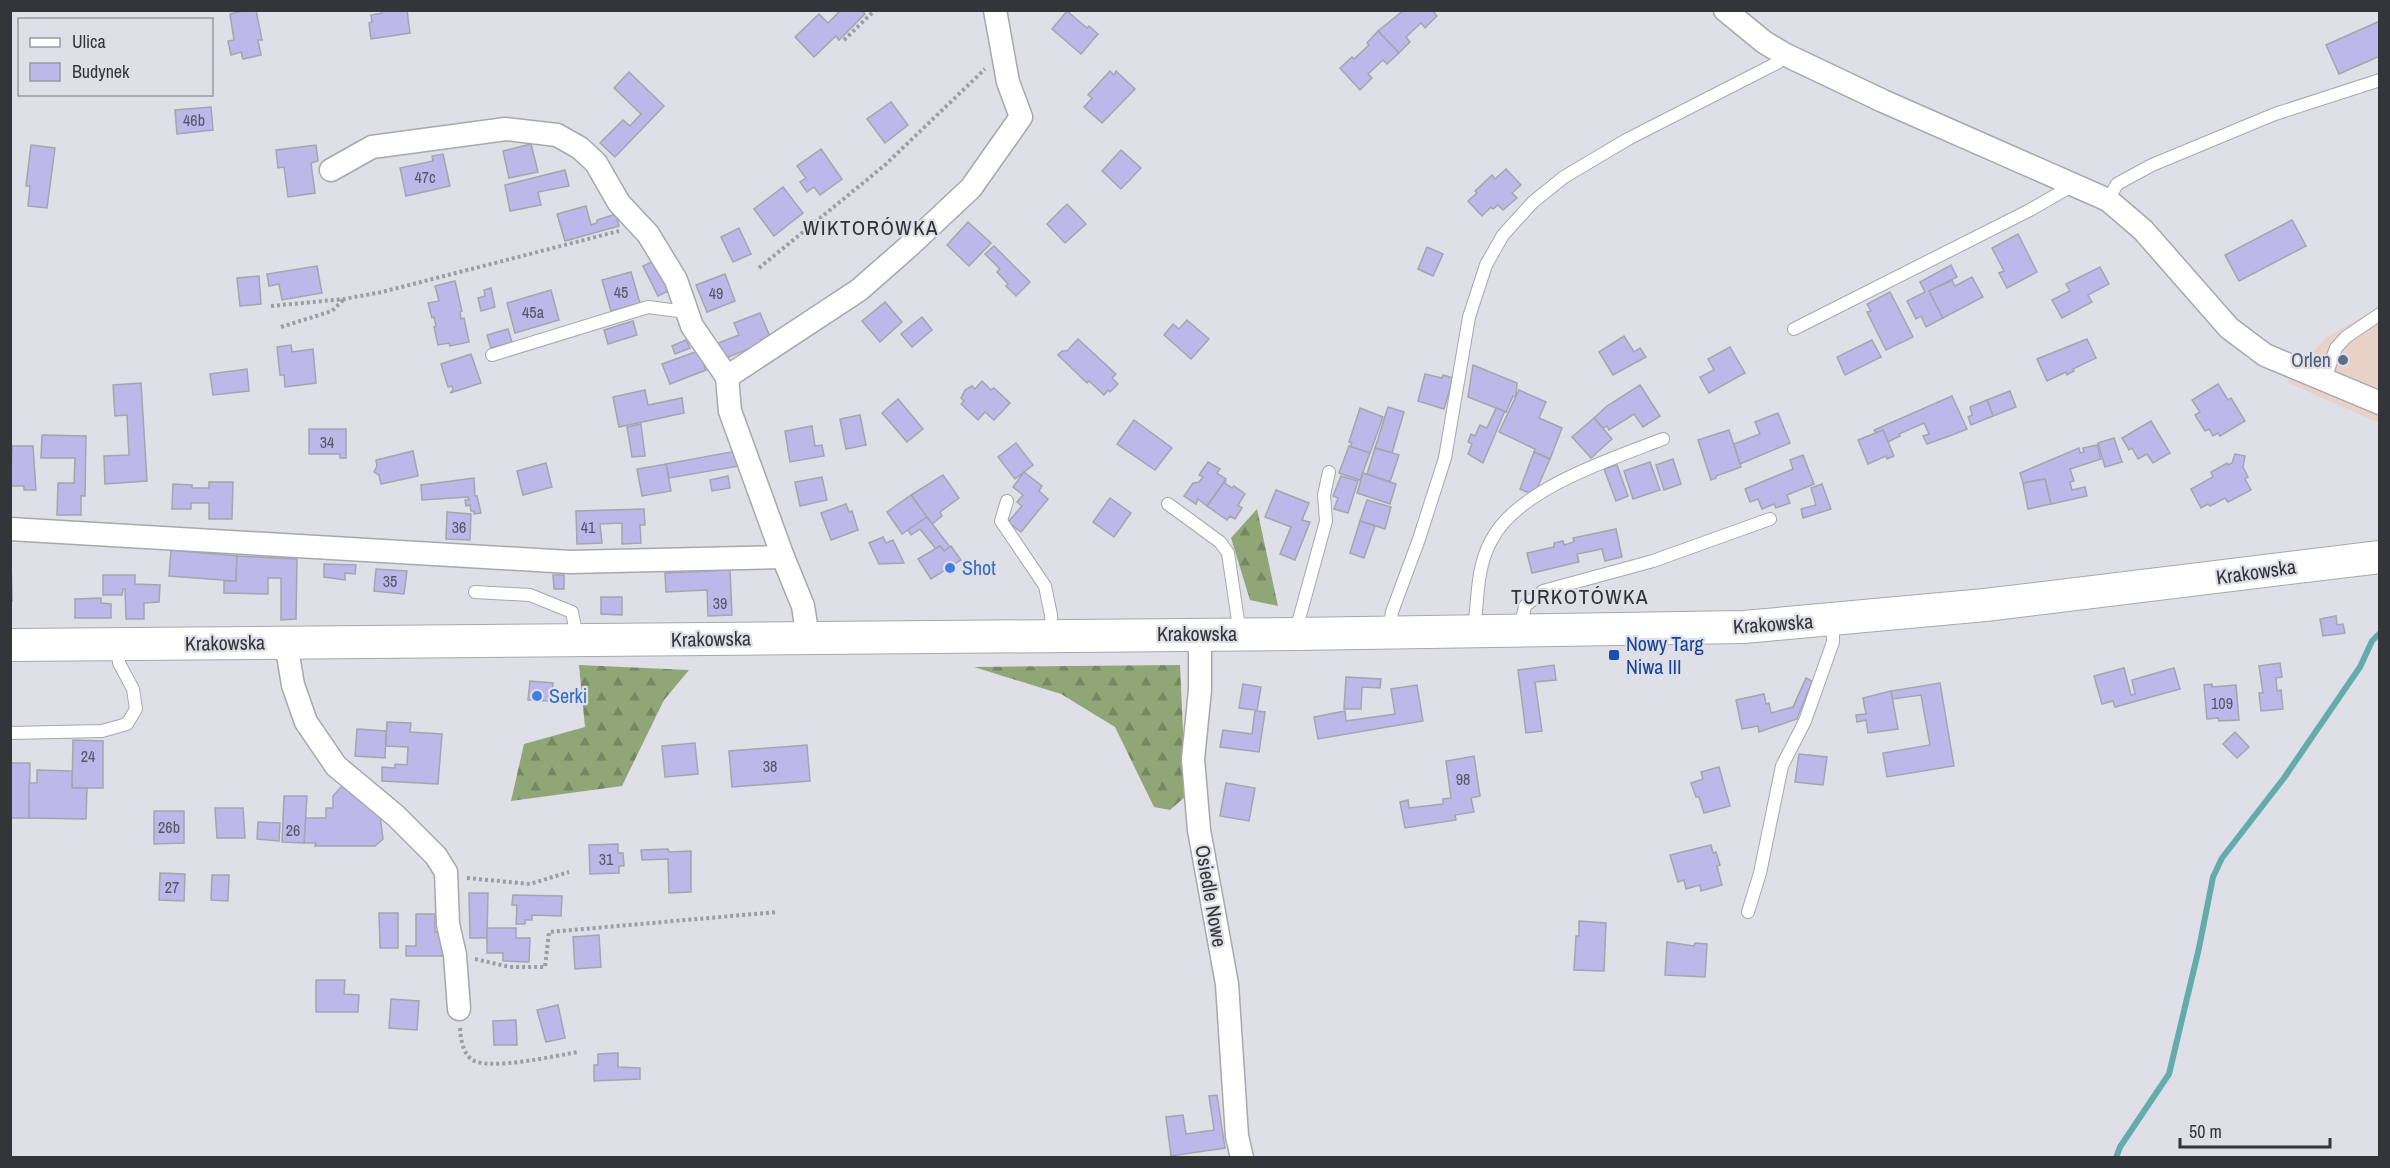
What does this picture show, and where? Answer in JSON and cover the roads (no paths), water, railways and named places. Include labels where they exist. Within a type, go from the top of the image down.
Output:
[{"type":"main road","name":"Krakowska","points":[[10,645],[1295,634],[1744,627],[2086,594],[2379,557]]},
{"type":"street","points":[[727,377],[859,290],[971,188],[1021,117],[1008,82],[995,10]]},
{"type":"street","points":[[1725,10],[1764,42],[1784,54],[1883,101],[2108,200],[2143,230],[2229,328],[2265,355],[2379,403]]},
{"type":"street","points":[[331,170],[372,147],[506,129],[556,135],[580,147],[596,163],[619,203],[648,234],[676,279],[692,326],[727,377],[730,411],[803,606],[808,638]]},
{"type":"street","points":[[10,529],[570,562],[783,557]]},
{"type":"street","name":"Osiedle Nowe","points":[[1200,634],[1200,690],[1193,759],[1199,830],[1227,984],[1237,1136],[1242,1158]]},
{"type":"street","points":[[286,643],[292,685],[306,723],[336,766],[396,816],[436,856],[446,872],[448,924],[455,955],[459,1009]]},
{"type":"lane","points":[[1389,632],[1392,612],[1419,539],[1444,458],[1469,317],[1486,265],[1503,235],[1533,202],[1564,177],[1628,139],[1777,63],[1784,54]]},
{"type":"lane","points":[[2108,200],[2117,184],[2152,165],[2275,114],[2379,80]]},
{"type":"lane","points":[[1794,329],[2030,210],[2075,184]]},
{"type":"lane","points":[[492,355],[648,307],[686,312]]},
{"type":"lane","points":[[2324,381],[2336,348],[2346,337],[2379,314]]},
{"type":"lane","points":[[1474,632],[1480,573],[1484,557],[1490,541],[1510,515],[1545,491],[1586,469],[1663,440]]},
{"type":"lane","points":[[1295,634],[1326,521],[1324,495],[1329,472]]},
{"type":"lane","points":[[1007,501],[1001,521],[1045,586],[1052,615],[1052,636]]},
{"type":"lane","points":[[1168,504],[1220,542],[1228,553],[1240,634]]},
{"type":"lane","points":[[1520,631],[1525,606],[1542,591],[1653,561],[1770,519]]},
{"type":"lane","points":[[475,592],[530,595],[572,612],[578,640]]},
{"type":"lane","points":[[1748,912],[1760,873],[1782,766],[1805,721],[1830,652],[1833,642],[1833,620]]},
{"type":"lane","points":[[10,733],[102,730],[127,724],[136,709],[133,689],[119,663],[116,644]]},
{"type":"waterway","points":[[2116,1158],[2120,1147],[2169,1074],[2199,948],[2213,877],[2222,858],[2284,778],[2360,667],[2372,641],[2380,633]]},
{"type":"place","name":"Orlen","points":[[2343,360]]},
{"type":"place","name":"Shot","points":[[950,568]]},
{"type":"place","name":"Nowy Targ Niwa III","points":[[1614,655]]},
{"type":"place","name":"Serki","points":[[537,696]]},
{"type":"district","name":"WIKTORÓWKA","points":[[871,228]]},
{"type":"district","name":"TURKOTÓWKA","points":[[1580,597]]}]
